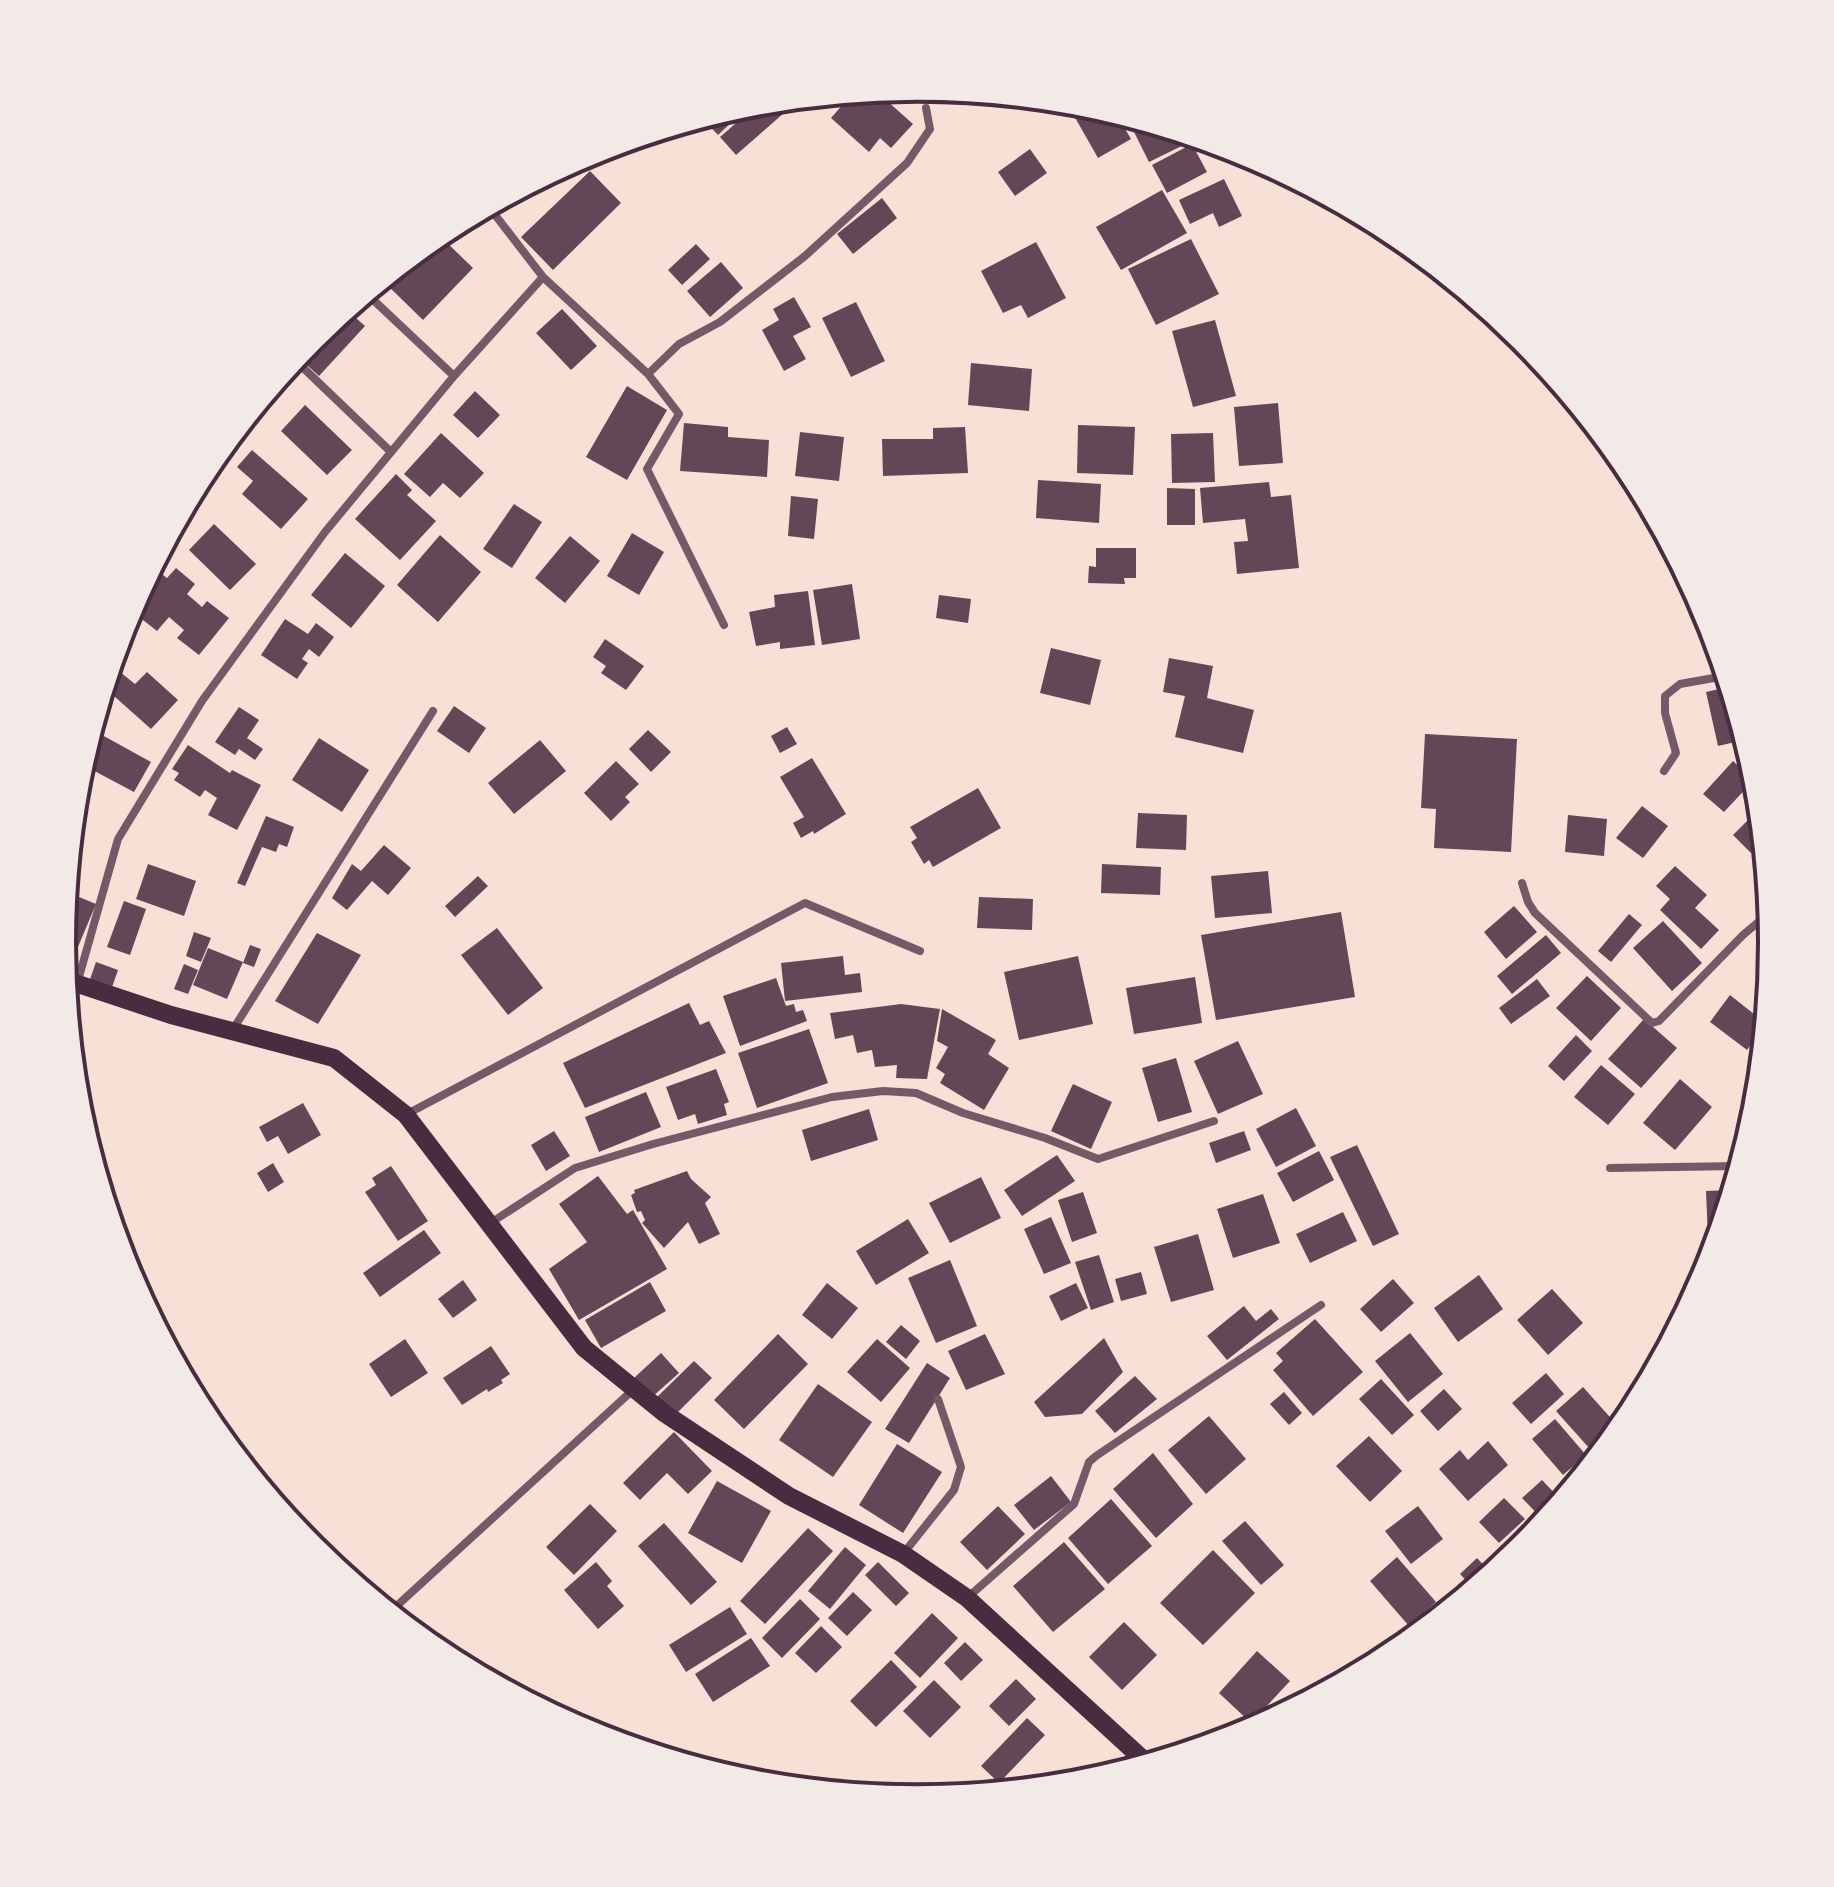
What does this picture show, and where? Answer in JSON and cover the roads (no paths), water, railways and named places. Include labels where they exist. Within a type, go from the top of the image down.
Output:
[{"type":"main road","points":[[77,984],[171,1015],[334,1058],[406,1115],[584,1348],[664,1413],[789,1496],[903,1554],[967,1598],[1138,1755]]},
{"type":"street","points":[[648,374],[679,344],[720,322],[763,291],[907,163],[930,129],[926,108]]},
{"type":"street","points":[[496,216],[543,277],[648,374],[679,414],[647,469],[724,625]]},
{"type":"street","points":[[77,965],[118,839],[202,701],[325,532],[454,376],[543,277]]},
{"type":"street","points":[[374,301],[454,376]]},
{"type":"street","points":[[304,369],[391,452]]},
{"type":"street","points":[[1664,771],[1676,753],[1665,713],[1665,696],[1680,684],[1714,678]]},
{"type":"street","points":[[232,1031],[433,711]]},
{"type":"street","points":[[1522,883],[1535,913],[1652,1023],[1659,1021],[1757,923]]},
{"type":"street","points":[[406,1115],[805,903],[920,951]]},
{"type":"street","points":[[489,1224],[575,1168],[832,1097],[883,1091],[916,1093],[963,1113],[1045,1138],[1098,1159],[1214,1121]]},
{"type":"street","points":[[1610,1168],[1727,1166]]},
{"type":"street","points":[[967,1598],[1074,1504],[1089,1462],[1096,1456],[1321,1305]]},
{"type":"street","points":[[398,1605],[635,1389]]},
{"type":"street","points":[[903,1554],[954,1490],[961,1467],[938,1399]]}]
